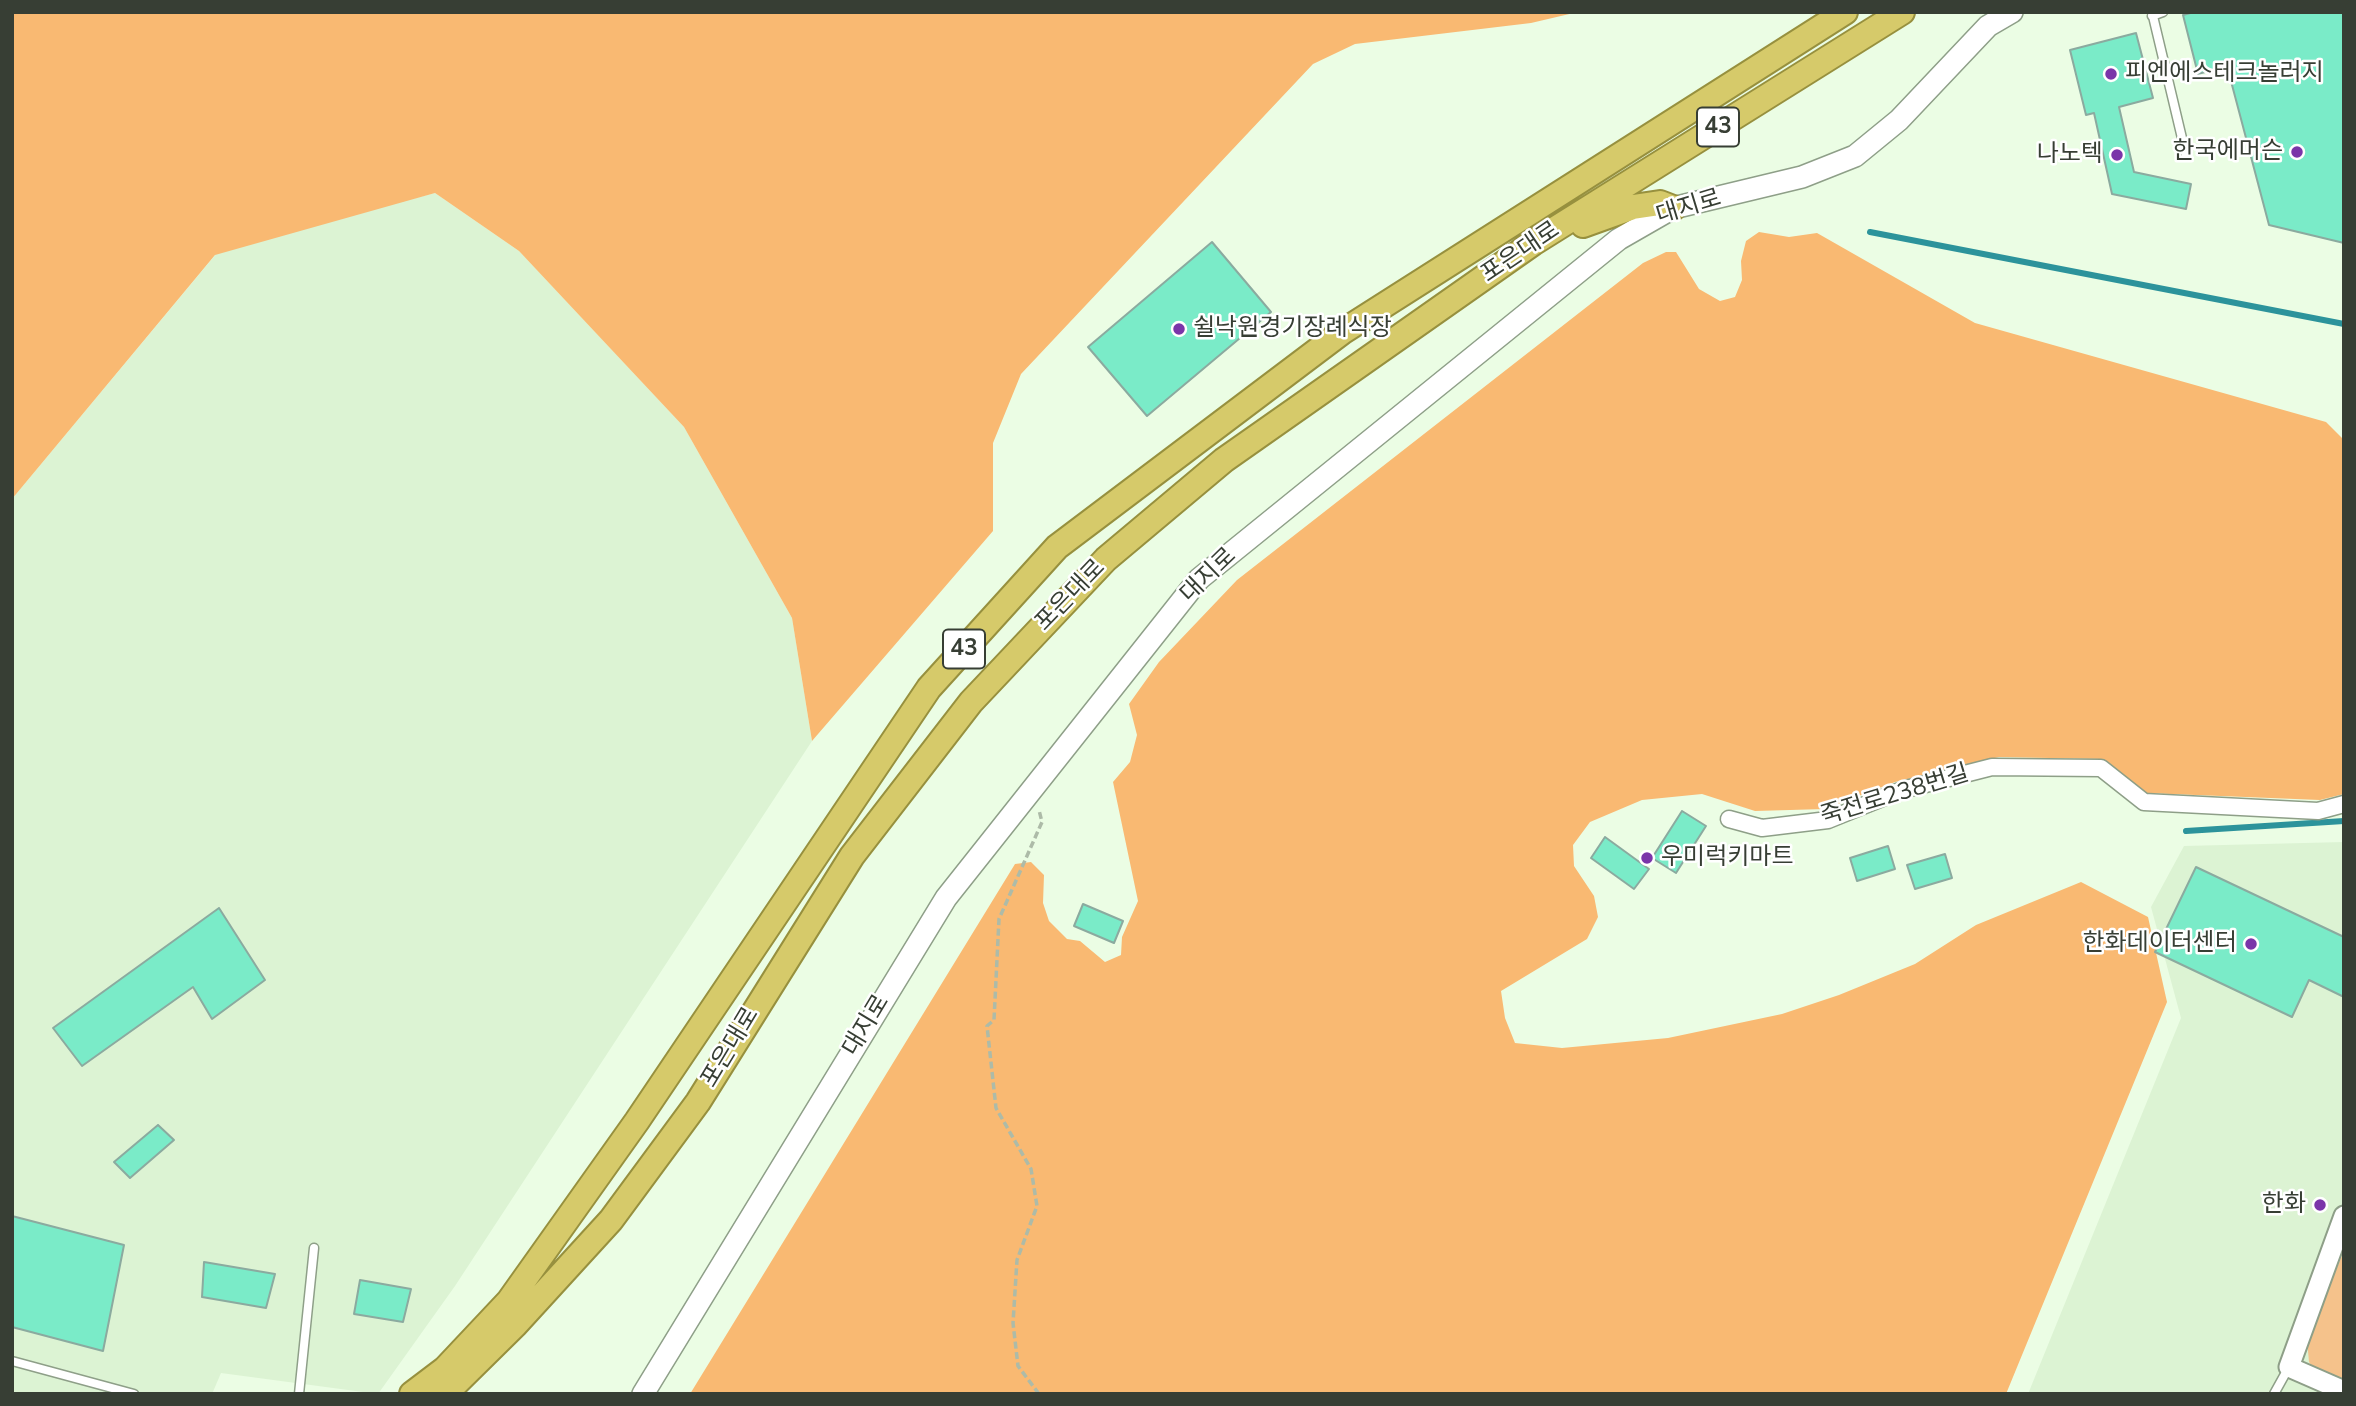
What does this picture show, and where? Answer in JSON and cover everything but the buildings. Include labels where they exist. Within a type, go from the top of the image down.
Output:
[{"type":"highway","points":[[1710,101],[1819,12]]},
{"type":"highway","name":"포은대로","points":[[412,1394],[444,1368],[509,1301],[637,1122],[929,688],[1057,547],[1342,332],[1601,165],[1710,101],[1845,12]]},
{"type":"highway","name":"포은대로","points":[[445,1394],[515,1325],[611,1220],[698,1102],[852,856],[989,682],[1106,559],[1223,460],[1533,243],[1902,12]]},
{"type":"highway","points":[[1533,243],[1633,207],[1660,204],[1673,208]]},
{"type":"main road","name":"대지로","points":[[643,1394],[946,898],[1199,579],[1619,239],[1673,208],[1802,177],[1854,156],[1899,120],[1988,26],[2012,12]]},
{"type":"street","name":"죽전로238번길","points":[[1729,818],[1762,828],[1828,820],[1902,790],[1992,767],[2101,768],[2144,802],[2318,811],[2344,804]]},
{"type":"street","points":[[2344,1216],[2289,1367],[2344,1391]]},
{"type":"lane","points":[[2163,12],[2152,14],[2186,155]]},
{"type":"lane","points":[[299,1394],[314,1248]]},
{"type":"lane","points":[[12,1361],[134,1394]]},
{"type":"lane","points":[[2274,1394],[2289,1367]]},
{"type":"path","points":[[1034,788],[1042,822],[999,919],[994,1020],[987,1026],[996,1108],[1031,1169],[1037,1206],[1017,1260],[1013,1323],[1018,1366],[1039,1394]]},
{"type":"shaded area","points":[[12,12],[1578,12],[1531,23],[1355,44],[1313,64],[1021,374],[993,443],[993,531],[812,741],[792,618],[684,427],[519,251],[435,193],[215,255],[12,499]]},
{"type":"shaded area","points":[[435,193],[519,251],[684,427],[792,618],[812,741],[455,1286],[378,1394],[221,1373],[212,1394],[12,1394],[12,499],[222,247]]},
{"type":"shaded area","points":[[1759,232],[1789,237],[1817,233],[1975,323],[2326,422],[2344,440],[2344,794],[2320,800],[2146,793],[2100,759],[1999,757],[1895,782],[1825,809],[1755,811],[1702,794],[1642,800],[1590,822],[1573,845],[1574,866],[1594,896],[1598,917],[1587,939],[1501,991],[1505,1018],[1515,1043],[1562,1048],[1668,1038],[1782,1014],[1839,995],[1915,964],[1976,925],[2081,882],[2148,917],[2167,1002],[2006,1394],[690,1394],[1015,864],[1031,862],[1044,875],[1043,903],[1049,921],[1067,939],[1080,941],[1105,962],[1121,955],[1122,937],[1138,901],[1113,782],[1130,762],[1137,735],[1129,704],[1159,662],[1237,580],[1643,263],[1666,252],[1676,252],[1699,289],[1720,301],[1735,297],[1742,280],[1741,261],[1746,241]]},
{"type":"shaded area","points":[[2344,842],[2344,1394],[2028,1394],[2181,1018],[2151,907],[2184,846]]},
{"type":"shaded area","points":[[2344,1251],[2344,1382],[2314,1369],[2309,1362],[2307,1339]]},
{"type":"waterway","points":[[1870,232],[2344,324]]},
{"type":"waterway","points":[[2186,831],[2344,821]]},
{"type":"place","name":"피엔에스테크놀러지","points":[[2111,74]]},
{"type":"place","name":"한국에머슨","points":[[2297,152]]},
{"type":"place","name":"나노텍","points":[[2117,155]]},
{"type":"place","name":"쉴낙원경기장례식장","points":[[1179,329]]},
{"type":"place","name":"우미럭키마트","points":[[1647,858]]},
{"type":"place","name":"한화데이터센터","points":[[2251,944]]},
{"type":"place","name":"한화","points":[[2320,1205]]}]
